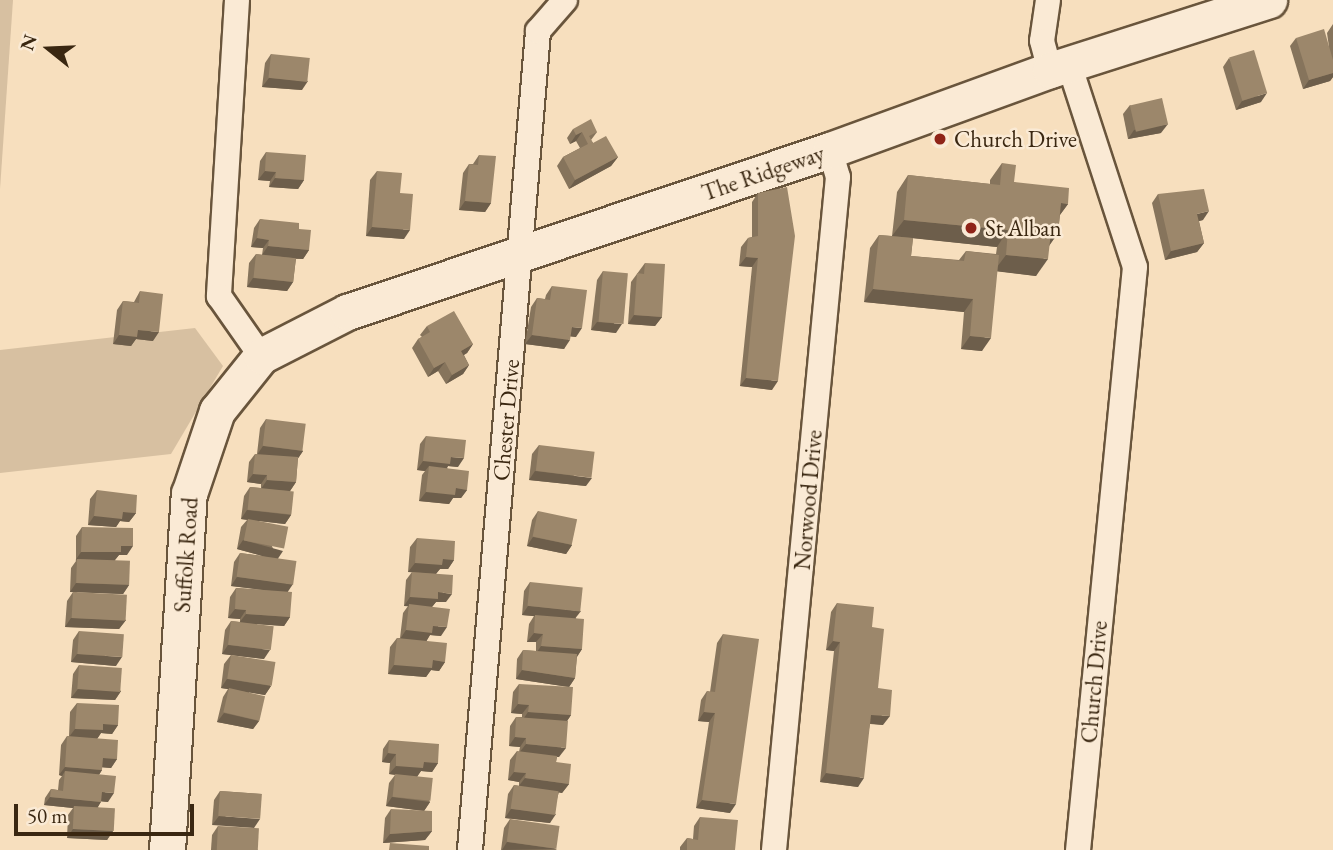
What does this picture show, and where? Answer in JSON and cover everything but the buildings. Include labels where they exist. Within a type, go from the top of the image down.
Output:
[{"type":"street","points":[[237,0],[219,296],[261,356]]},
{"type":"street","name":"Chester Drive","points":[[470,850],[538,31],[565,0]]},
{"type":"street","name":"Church Drive","points":[[1048,0],[1042,41],[1060,67],[1135,267],[1078,850]]},
{"type":"street","name":"The Ridgeway","points":[[261,356],[347,312],[830,150],[1060,67],[1269,0]]},
{"type":"street","name":"Norwood Drive","points":[[774,850],[837,188],[830,150]]},
{"type":"street","name":"Suffolk Road","points":[[167,850],[189,494],[217,411],[261,356]]},
{"type":"shaded area","points":[[0,0],[13,0],[0,189]]},
{"type":"shaded area","points":[[195,328],[223,366],[171,454],[0,473],[0,350]]},
{"type":"place","name":"Church Drive","points":[[940,139]]},
{"type":"place","name":"St Alban","points":[[971,228]]}]
